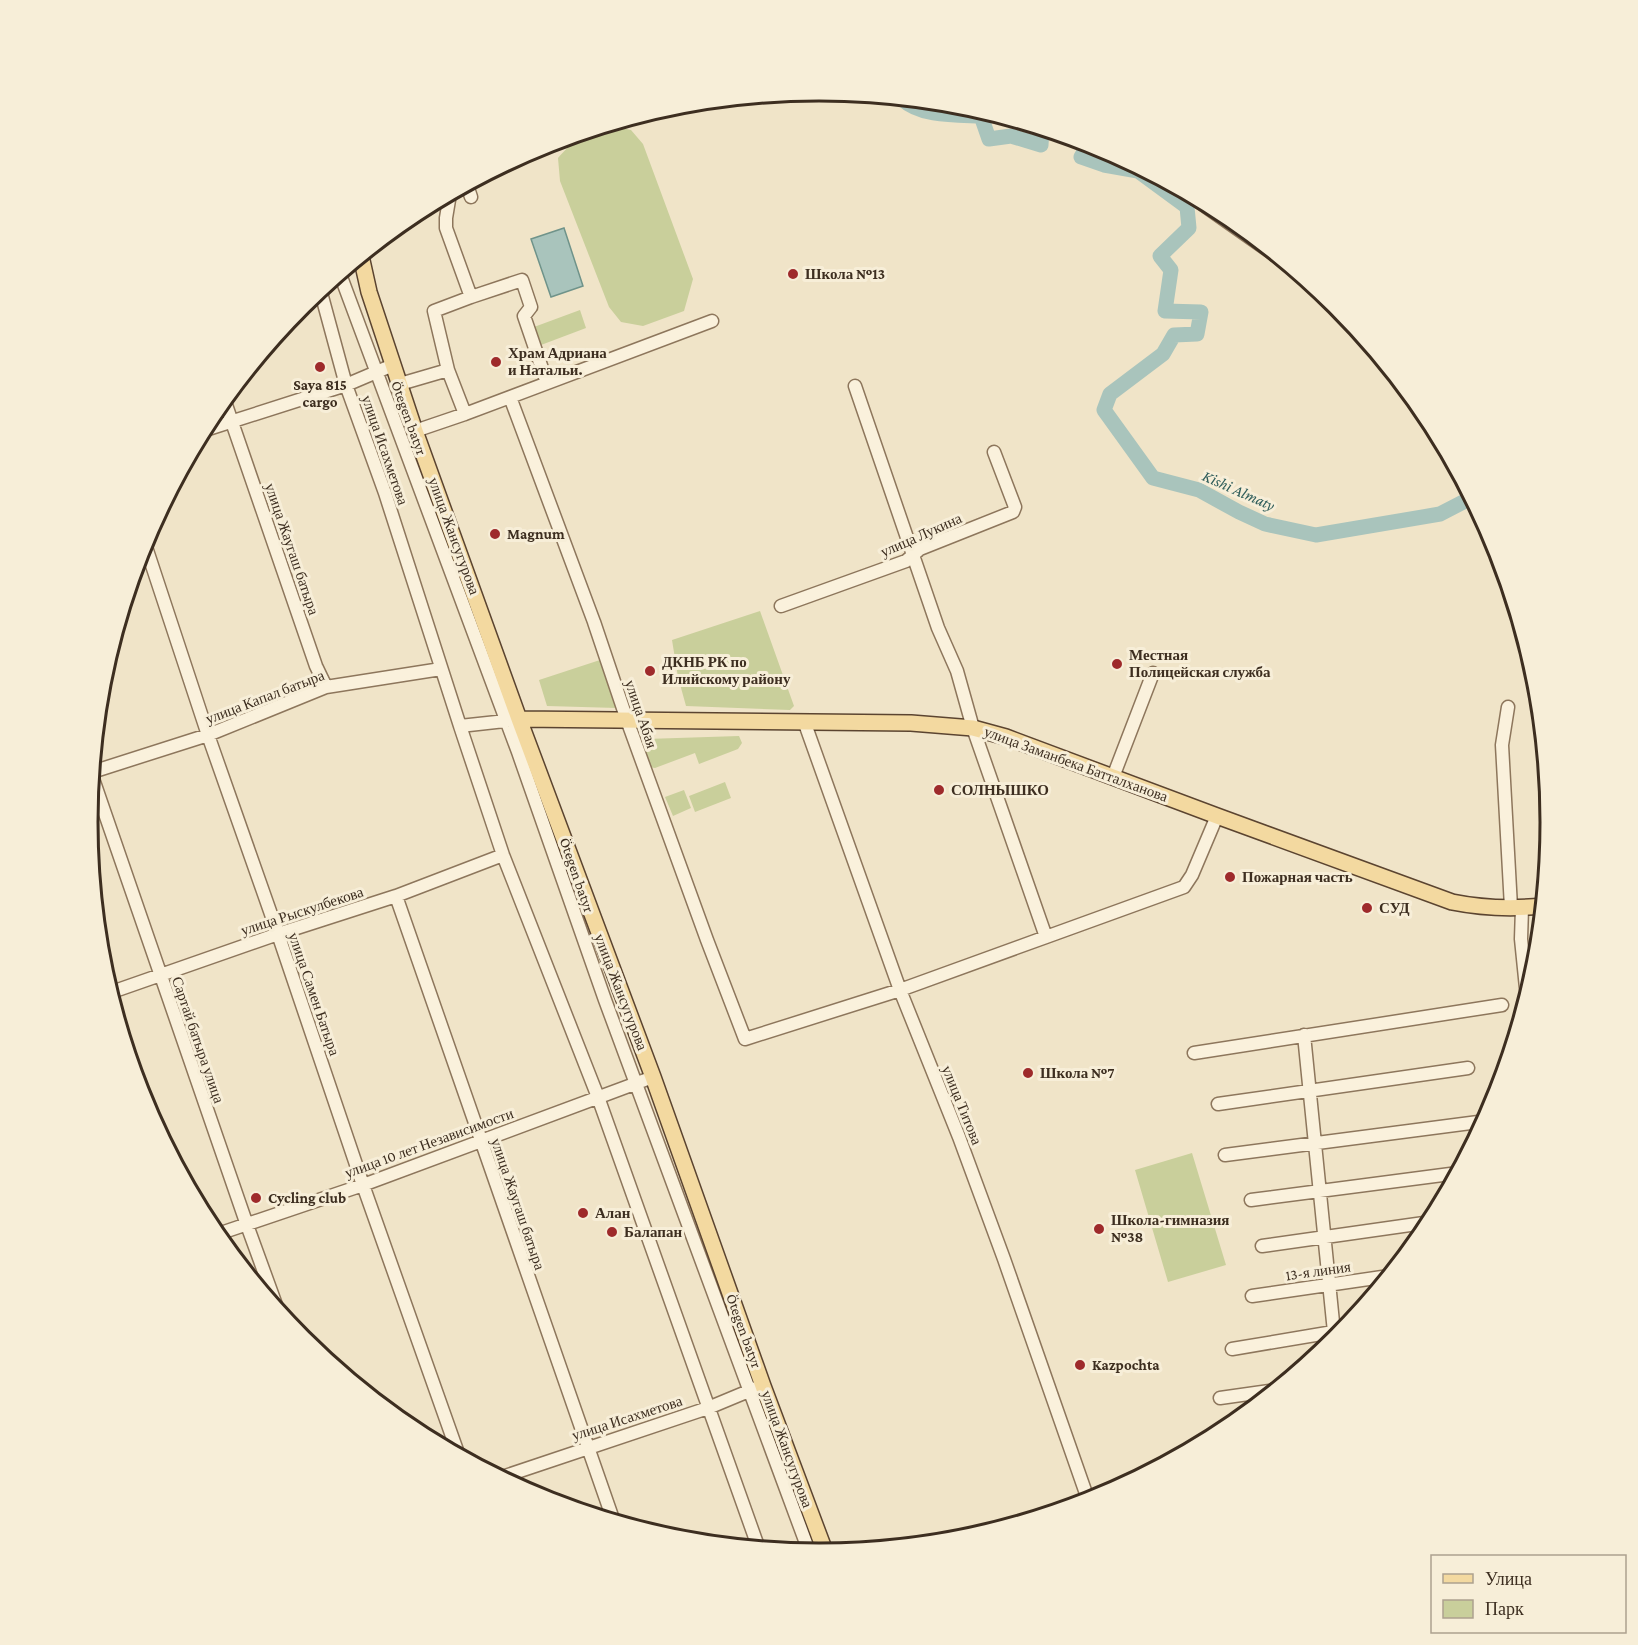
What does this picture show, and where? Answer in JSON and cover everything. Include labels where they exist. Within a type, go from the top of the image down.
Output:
[{"type":"main road","name":"улица Жансугурова","points":[[363,264],[369,292],[415,431],[822,1544]]},
{"type":"main road","name":"улица Заманбека Батталханова","points":[[519,719],[910,723],[974,728],[1006,737],[1452,902],[1491,907],[1535,907]]},
{"type":"street","points":[[448,204],[446,228],[471,297]]},
{"type":"street","points":[[465,414],[448,370],[434,311],[471,297],[522,280],[531,307],[524,316],[547,383]]},
{"type":"street","name":"Ötegen batyr","points":[[342,281],[518,752],[613,1022],[806,1543]]},
{"type":"street","points":[[323,299],[346,384],[393,365]]},
{"type":"street","points":[[415,431],[712,321]]},
{"type":"street","points":[[400,384],[448,370]]},
{"type":"street","name":"улица Исахметова","points":[[216,426],[346,384],[385,493],[441,669]]},
{"type":"street","points":[[855,386],[938,628],[957,671],[974,728],[1046,937]]},
{"type":"street","name":"улица Абая","points":[[510,397],[745,1039],[900,990]]},
{"type":"street","points":[[228,410],[231,421]]},
{"type":"street","name":"улица Жаугаш батыра","points":[[231,421],[316,666],[326,687]]},
{"type":"street","name":"улица Лукина","points":[[781,606],[906,561],[921,549],[1013,512],[1015,507],[994,452]]},
{"type":"street","name":"улица Самен Батыра","points":[[149,555],[208,735],[455,1445]]},
{"type":"street","points":[[441,669],[503,855],[598,1097],[756,1541]]},
{"type":"street","name":"улица Капал батыра","points":[[99,772],[208,735],[326,687],[441,669]]},
{"type":"street","points":[[1113,777],[1153,673]]},
{"type":"street","points":[[1508,707],[1502,746],[1516,908],[1525,973]]},
{"type":"street","points":[[460,726],[519,719]]},
{"type":"street","name":"улица Титова","points":[[804,721],[900,990],[967,1159],[1086,1493]]},
{"type":"street","name":"Сартай батыра улица","points":[[99,794],[271,1291]]},
{"type":"street","points":[[900,990],[1184,887],[1192,875],[1217,816]]},
{"type":"street","name":"улица Рыскулбекова","points":[[118,990],[278,934],[396,896],[503,855]]},
{"type":"street","name":"улица Жаугаш батыра","points":[[396,896],[611,1513]]},
{"type":"street","points":[[1194,1053],[1502,1005]]},
{"type":"street","points":[[1304,1035],[1324,1236],[1336,1325]]},
{"type":"street","points":[[1218,1104],[1468,1068]]},
{"type":"street","name":"улица 10 лет Независимости","points":[[225,1232],[363,1185],[653,1077]]},
{"type":"street","points":[[1225,1155],[1475,1122]]},
{"type":"street","points":[[1251,1200],[1449,1174]]},
{"type":"street","points":[[1262,1246],[1419,1224]]},
{"type":"street","name":"13-я линия","points":[[1252,1296],[1378,1278]]},
{"type":"street","points":[[1232,1349],[1326,1336]]},
{"type":"street","name":"улица Исахметова","points":[[510,1474],[708,1408],[763,1386]]},
{"type":"street","points":[[1220,1398],[1262,1392]]},
{"type":"green space","points":[[624,128],[631,130],[643,144],[693,279],[684,311],[643,326],[621,322],[609,307],[560,181],[558,158],[569,146]]},
{"type":"green space","points":[[580,310],[586,328],[541,345],[534,327]]},
{"type":"green space","points":[[760,611],[794,706],[790,710],[686,706],[678,677],[672,640]]},
{"type":"green space","points":[[600,660],[617,708],[547,706],[539,680]]},
{"type":"green space","points":[[739,736],[742,743],[738,749],[699,764],[695,753],[655,768],[649,767],[645,748],[646,739]]},
{"type":"green space","points":[[725,782],[731,798],[695,812],[689,796]]},
{"type":"green space","points":[[684,790],[691,808],[673,816],[665,797]]},
{"type":"green space","points":[[1192,1153],[1226,1265],[1168,1282],[1135,1170]]},
{"type":"water","points":[[564,228],[583,286],[551,297],[531,239]]},
{"type":"waterway","name":"Kіshі Almaty","points":[[915,107],[929,112],[962,115]]},
{"type":"waterway","name":"Kіshі Almaty","points":[[983,120],[989,139],[1011,136],[1041,145],[1042,136]]},
{"type":"waterway","name":"Kіshі Almaty","points":[[1084,152],[1081,157],[1123,168]]},
{"type":"waterway","name":"Kіshі Almaty","points":[[1159,187],[1187,207],[1189,228],[1160,256],[1171,270],[1165,311],[1201,312],[1197,334],[1174,335],[1163,354],[1110,394],[1104,410],[1153,478],[1199,490],[1265,524],[1316,535],[1440,514],[1465,501]]},
{"type":"place","name":"Школа №13","points":[[793,274]]},
{"type":"place","name":"Храм Адриана и Натальи.","points":[[496,362]]},
{"type":"place","name":"Saya 815 cargo","points":[[320,367]]},
{"type":"place","name":"Magnum","points":[[495,534]]},
{"type":"place","name":"Местная Полицейская служба","points":[[1117,664]]},
{"type":"place","name":"ДКНБ РК по Илийскому району","points":[[650,671]]},
{"type":"place","name":"СОЛНЫШКО","points":[[939,790]]},
{"type":"place","name":"Пожарная часть","points":[[1230,877]]},
{"type":"place","name":"СУД","points":[[1367,908]]},
{"type":"place","name":"Школа №7","points":[[1028,1073]]},
{"type":"place","name":"Cycling club","points":[[256,1198]]},
{"type":"place","name":"Алан","points":[[583,1213]]},
{"type":"place","name":"Школа-гимназия №38","points":[[1099,1229]]},
{"type":"place","name":"Балапан","points":[[612,1232]]},
{"type":"place","name":"Kazpochta","points":[[1080,1365]]}]
